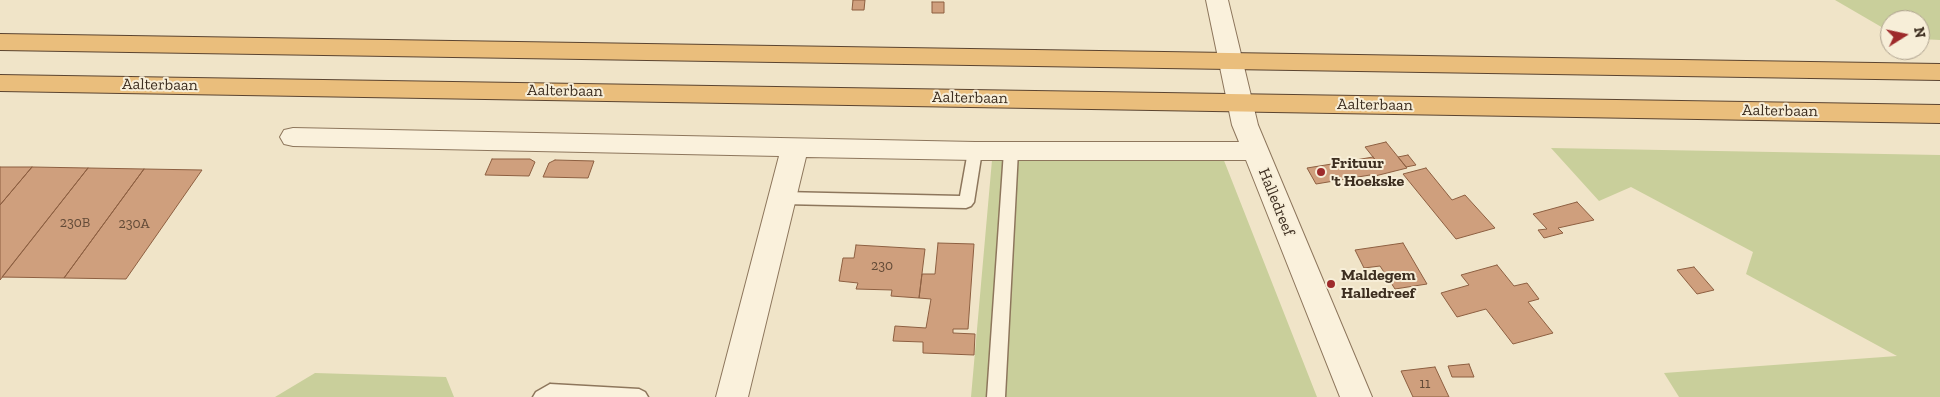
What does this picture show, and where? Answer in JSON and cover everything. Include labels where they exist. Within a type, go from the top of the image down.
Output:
[{"type":"highway","points":[[0,42],[1940,72]]},
{"type":"highway","name":"Aalterbaan","points":[[0,83],[1940,114]]},
{"type":"street","name":"Halledreef","points":[[1217,0],[1232,61],[1239,103],[1256,151],[1356,397]]},
{"type":"street","points":[[293,137],[974,151],[1256,151]]},
{"type":"street","points":[[732,397],[795,146]]},
{"type":"lane","points":[[783,198],[966,202],[974,151]]},
{"type":"lane","points":[[996,397],[1011,151]]},
{"type":"lane","points":[[542,397],[550,392],[639,397]]},
{"type":"green space","points":[[1835,0],[1940,0],[1940,40],[1930,40],[1930,10],[1880,10],[1880,26]]},
{"type":"green space","points":[[1551,148],[1940,155],[1940,397],[1679,397],[1664,373],[1897,356],[1746,274],[1753,252],[1631,187],[1599,201]]},
{"type":"green space","points":[[1223,158],[1317,397],[971,397],[992,160]]},
{"type":"green space","points":[[315,373],[446,377],[454,397],[275,397]]},
{"type":"building","points":[[853,0],[865,0],[864,10],[852,10]]},
{"type":"building","points":[[932,2],[944,2],[944,13],[932,13]]},
{"type":"building","points":[[1386,142],[1407,168],[1371,177],[1370,175],[1316,184],[1307,168],[1338,163],[1340,168],[1377,162],[1365,147]]},
{"type":"building","points":[[1408,155],[1416,165],[1406,167],[1398,157]]},
{"type":"building","points":[[1373,157],[1377,162],[1340,168],[1338,163]]},
{"type":"building","points":[[492,159],[530,159],[535,162],[529,176],[485,175]]},
{"type":"building","points":[[555,160],[594,161],[588,178],[543,177],[549,163]]},
{"type":"building","points":[[0,167],[32,167],[0,205]]},
{"type":"building","points":[[32,167],[88,168],[0,280],[0,205]]},
{"type":"building","points":[[88,168],[144,169],[64,278],[2,277]]},
{"type":"building","points":[[1426,168],[1452,200],[1465,195],[1495,228],[1456,239],[1403,174]]},
{"type":"building","points":[[144,169],[202,170],[126,279],[64,278]]},
{"type":"building","points":[[1577,202],[1594,220],[1558,228],[1563,233],[1544,238],[1538,230],[1547,229],[1533,214]]},
{"type":"building","points":[[938,243],[974,244],[968,329],[953,329],[953,333],[975,334],[974,355],[923,353],[923,342],[893,341],[895,326],[926,328],[931,299],[919,298],[922,274],[935,274]]},
{"type":"building","points":[[1403,243],[1427,284],[1395,289],[1380,266],[1364,268],[1355,250]]},
{"type":"building","points":[[856,245],[925,249],[919,298],[891,296],[892,290],[856,289],[858,283],[839,281],[843,258],[854,258]]},
{"type":"building","points":[[1497,265],[1514,286],[1527,283],[1539,299],[1528,302],[1553,333],[1513,344],[1486,309],[1457,317],[1441,293],[1469,285],[1461,275]]},
{"type":"building","points":[[1694,267],[1714,290],[1697,294],[1677,270]]},
{"type":"building","points":[[1469,364],[1474,377],[1452,377],[1448,366]]},
{"type":"building","points":[[1435,367],[1449,397],[1413,397],[1401,371]]},
{"type":"place","name":"Frituur 't Hoekske","points":[[1321,172]]},
{"type":"place","name":"Maldegem Halledreef","points":[[1331,284]]}]
